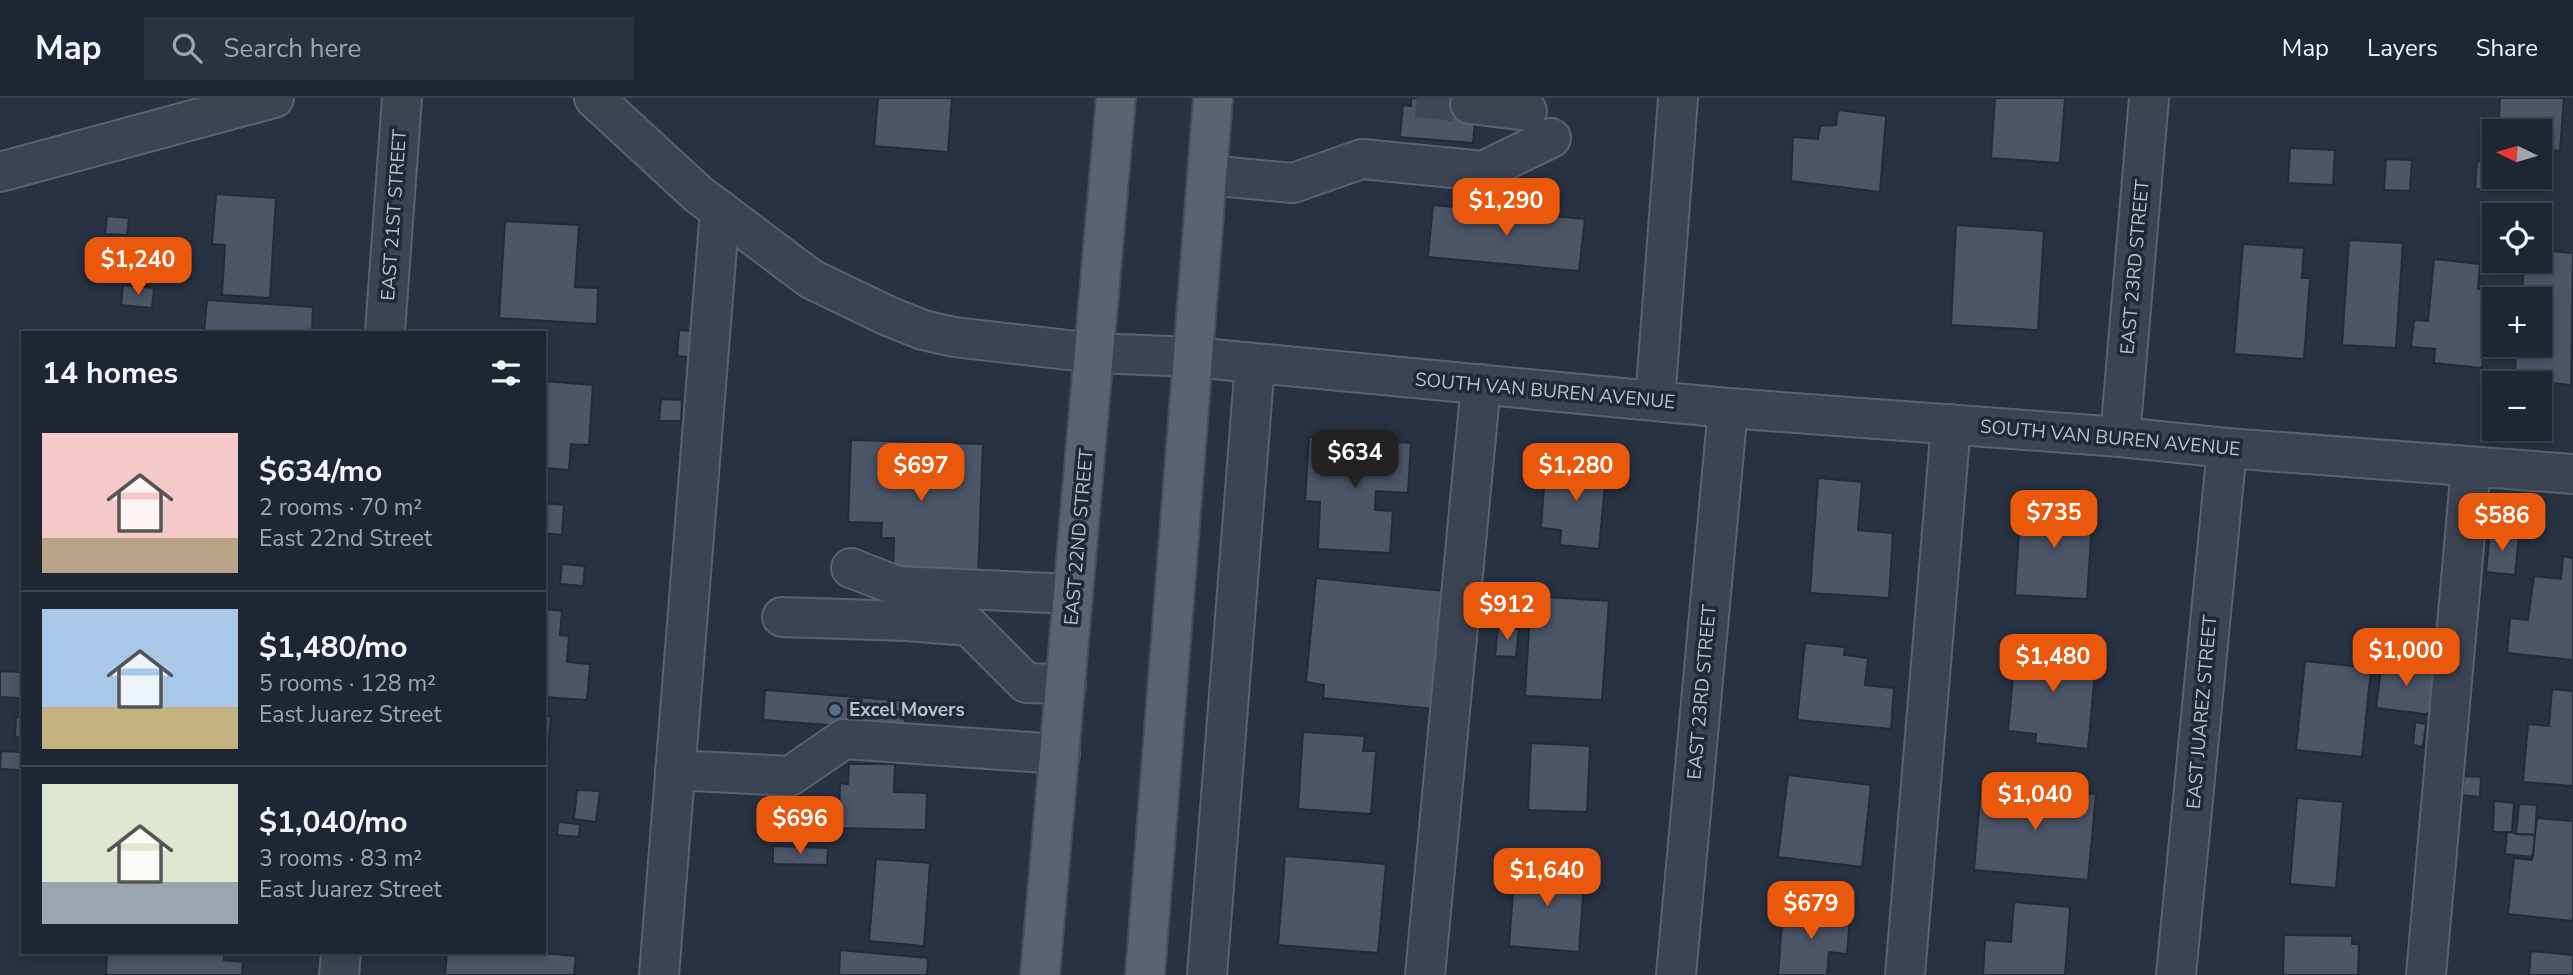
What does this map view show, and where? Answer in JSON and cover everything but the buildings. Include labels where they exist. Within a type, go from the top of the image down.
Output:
[{"type":"main road","name":"EAST 22ND STREET","points":[[1040,975],[1116,98]]},
{"type":"main road","points":[[1145,975],[1213,98]]},
{"type":"street","points":[[0,172],[274,98]]},
{"type":"street","name":"EAST 21ST STREET","points":[[385,331],[402,98]]},
{"type":"street","name":"SOUTH VAN BUREN AVENUE","points":[[594,98],[698,194],[811,279],[888,317],[923,330],[954,337],[1094,354],[1192,357],[1728,408],[2120,436],[2227,448],[2573,474]]},
{"type":"street","points":[[1655,401],[1678,98]]},
{"type":"street","name":"EAST 23RD STREET","points":[[2120,436],[2149,98]]},
{"type":"street","points":[[1207,175],[1293,183],[1362,159],[1483,171],[1513,113]]},
{"type":"street","points":[[659,975],[720,210]]},
{"type":"street","points":[[1207,975],[1255,363]]},
{"type":"street","points":[[1424,975],[1481,384]]},
{"type":"street","name":"EAST 23RD STREET","points":[[1676,975],[1728,408]]},
{"type":"street","points":[[1905,975],[1951,424]]},
{"type":"street","name":"EAST JUAREZ STREET","points":[[2176,975],[2227,448]]},
{"type":"street","points":[[2426,975],[2471,467]]},
{"type":"street","points":[[851,568],[897,586],[1073,594]]},
{"type":"street","points":[[782,617],[969,626],[1026,683],[1066,684]]},
{"type":"street","points":[[675,770],[790,776],[844,739],[1059,754]]},
{"type":"street","points":[[339,975],[341,954]]},
{"type":"tunnel","points":[[1417,98],[1470,104]]},
{"type":"place","name":"Excel Movers","points":[[835,710]]}]
